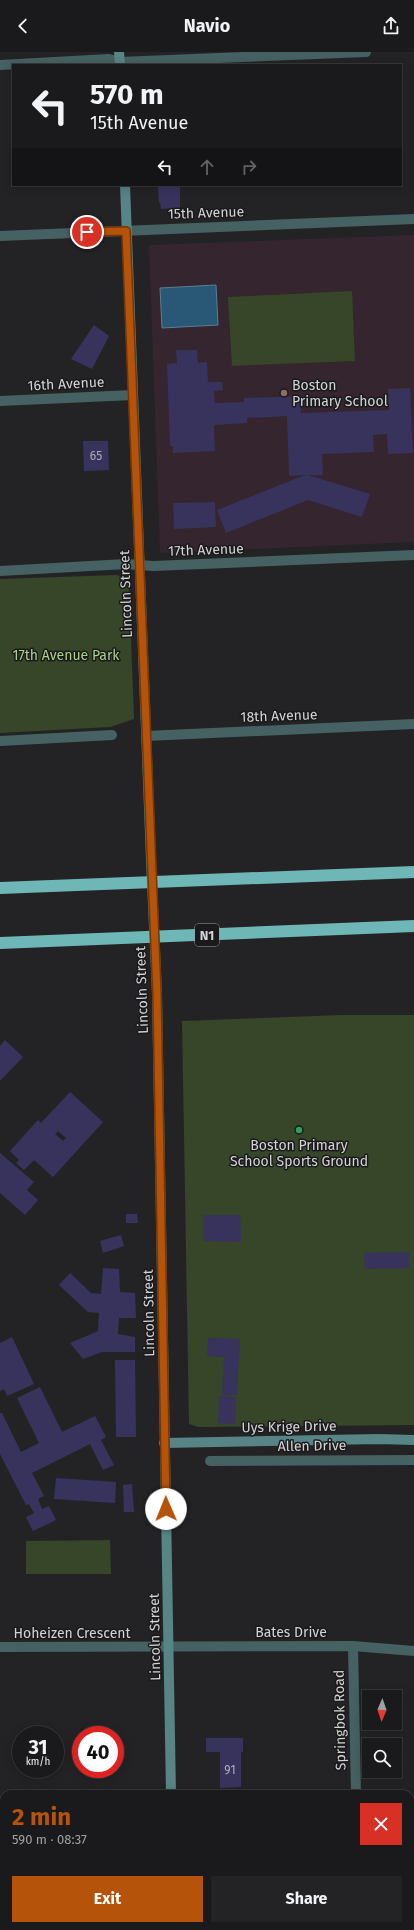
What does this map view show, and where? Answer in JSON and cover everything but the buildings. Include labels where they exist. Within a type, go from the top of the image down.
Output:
[{"type":"highway","points":[[0,888],[414,872]]},
{"type":"highway","name":"N1","points":[[0,943],[414,926]]},
{"type":"street","points":[[18,64],[109,59],[120,60],[366,52]]},
{"type":"street","points":[[0,65],[12,64]]},
{"type":"street","name":"Lincoln Street","points":[[125,186],[157,994],[171,1790]]},
{"type":"street","name":"15th Avenue","points":[[0,236],[414,219]]},
{"type":"street","name":"16th Avenue","points":[[0,401],[133,395]]},
{"type":"street","name":"17th Avenue","points":[[0,571],[414,555]]},
{"type":"street","name":"18th Avenue","points":[[146,736],[414,724]]},
{"type":"street","points":[[0,741],[112,735]]},
{"type":"street","name":"Uys Krige Drive","points":[[164,1443],[379,1439],[414,1440]]},
{"type":"street","name":"Allen Drive","points":[[210,1461],[414,1460]]},
{"type":"street","name":"Bates Drive","points":[[169,1647],[353,1646],[414,1651]]},
{"type":"street","name":"Springbok Road","points":[[353,1646],[356,1790]]},
{"type":"street","name":"Hoheizen Crescent","points":[[0,1647],[169,1647]]},
{"type":"shaded area","name":"Boston Primary School","points":[[414,235],[414,542],[160,553],[149,245]]},
{"type":"green space","points":[[352,291],[355,361],[232,366],[228,297]]},
{"type":"green space","name":"17th Avenue Park","points":[[117,575],[126,578],[129,585],[134,719],[110,727],[0,733],[0,579]]},
{"type":"green space","name":"Boston Primary School Sports Ground","points":[[341,1015],[414,1015],[414,1425],[198,1427],[189,1424],[182,1021]]},
{"type":"green space","points":[[110,1540],[111,1574],[26,1574],[26,1541]]},
{"type":"water","points":[[216,285],[218,325],[162,328],[160,288]]},
{"type":"place","name":"Boston Primary School","points":[[284,393]]},
{"type":"place","name":"Boston Primary School Sports Ground","points":[[299,1130]]},
{"type":"route","points":[[87,232],[126,231],[157,994],[166,1509]]}]
